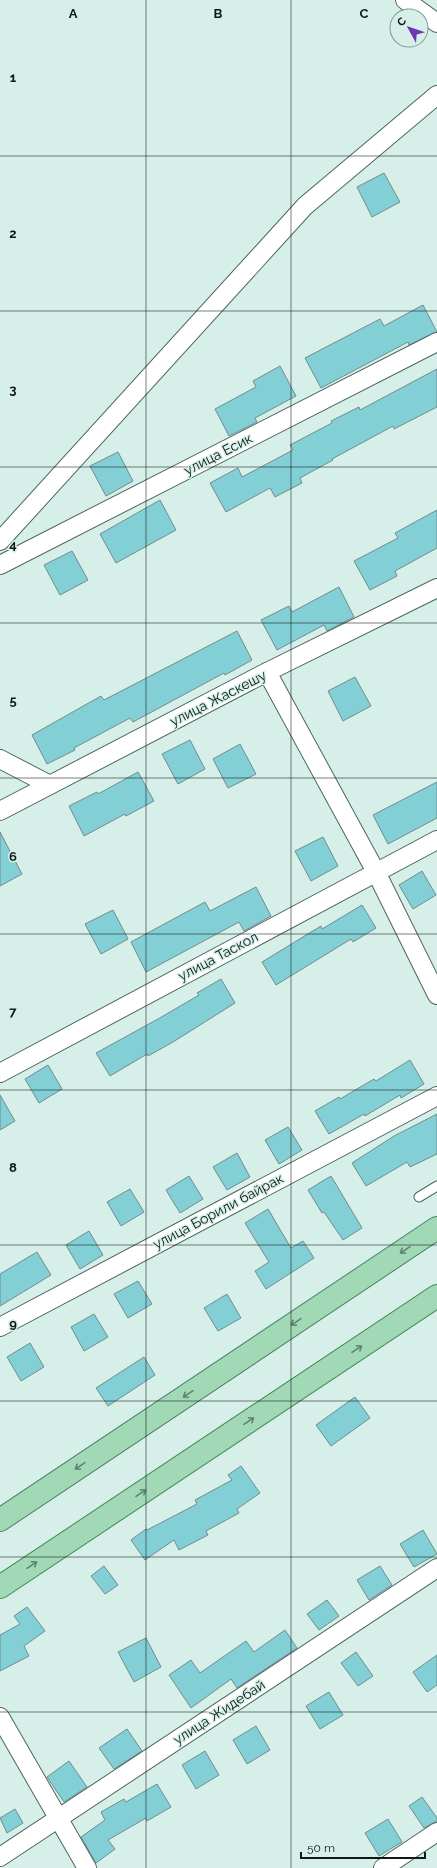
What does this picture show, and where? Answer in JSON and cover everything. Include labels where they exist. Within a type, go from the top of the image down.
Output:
[{"type":"main road","points":[[0,1520],[437,1228]]},
{"type":"main road","points":[[0,1587],[437,1296]]},
{"type":"street","points":[[405,0],[437,23]]},
{"type":"street","points":[[0,541],[305,206],[437,95]]},
{"type":"street","name":"улица Есик","points":[[0,565],[437,342]]},
{"type":"street","name":"улица Жаскешу","points":[[0,811],[267,672],[437,588]]},
{"type":"street","points":[[267,672],[376,872],[437,995]]},
{"type":"street","points":[[0,759],[50,785]]},
{"type":"street","name":"улица Таскол","points":[[0,1073],[437,840]]},
{"type":"street","name":"улица Борили байрак","points":[[0,1327],[437,1096]]},
{"type":"street","name":"улица Жидебай","points":[[0,1857],[437,1568]]},
{"type":"street","points":[[0,1717],[87,1868]]},
{"type":"street","points":[[383,1868],[437,1832]]},
{"type":"lane","points":[[420,1197],[437,1186]]},
{"type":"building","points":[[384,173],[400,202],[372,217],[357,187]]},
{"type":"building","points":[[423,305],[437,332],[409,345],[408,342],[321,388],[305,358],[380,319],[384,326]]},
{"type":"building","points":[[280,366],[296,396],[255,418],[257,422],[229,436],[215,409],[256,387],[253,381]]},
{"type":"building","points":[[437,369],[437,407],[394,429],[393,426],[332,459],[333,460],[300,478],[302,483],[275,497],[270,488],[226,512],[210,483],[238,468],[242,477],[293,450],[290,445],[332,423],[331,421],[359,407],[360,410]]},
{"type":"building","points":[[118,452],[133,481],[106,496],[90,466]]},
{"type":"building","points":[[160,500],[176,530],[116,563],[100,534]]},
{"type":"building","points":[[437,510],[437,548],[395,571],[397,576],[370,590],[354,561],[398,538],[395,533]]},
{"type":"building","points":[[72,551],[88,580],[60,595],[44,565]]},
{"type":"building","points":[[339,587],[354,617],[327,631],[324,625],[277,650],[261,620],[289,606],[292,612]]},
{"type":"building","points":[[237,631],[252,660],[225,675],[224,673],[133,722],[130,718],[74,748],[75,750],[47,764],[32,735],[101,696],[104,700]]},
{"type":"building","points":[[355,677],[371,706],[343,721],[328,691]]},
{"type":"building","points":[[190,740],[205,769],[178,784],[162,754]]},
{"type":"building","points":[[240,744],[256,774],[228,788],[213,759]]},
{"type":"building","points":[[138,772],[154,801],[126,816],[125,814],[84,836],[69,806],[97,792],[98,794]]},
{"type":"building","points":[[437,782],[437,818],[388,844],[373,815]]},
{"type":"building","points":[[0,832],[22,874],[0,886]]},
{"type":"building","points":[[323,837],[338,866],[311,881],[295,851]]},
{"type":"building","points":[[422,871],[436,895],[413,909],[399,885]]},
{"type":"building","points":[[256,887],[271,916],[244,931],[239,922],[146,972],[131,942],[205,902],[210,911]]},
{"type":"building","points":[[362,905],[376,928],[353,942],[351,939],[276,985],[262,962],[321,926],[322,929]]},
{"type":"building","points":[[113,910],[128,939],[101,954],[85,924]]},
{"type":"building","points":[[221,979],[235,1003],[173,1042],[148,1056],[147,1054],[110,1076],[96,1053],[199,995],[197,993]]},
{"type":"building","points":[[410,1060],[424,1084],[401,1098],[400,1095],[365,1116],[364,1114],[329,1134],[315,1111],[339,1097],[340,1099],[374,1079],[376,1081]]},
{"type":"building","points":[[48,1065],[62,1089],[39,1103],[25,1079]]},
{"type":"building","points":[[0,1095],[15,1121],[0,1130]]},
{"type":"building","points":[[437,1114],[437,1154],[410,1167],[407,1162],[366,1186],[352,1163],[394,1136]]},
{"type":"building","points":[[288,1127],[302,1150],[279,1164],[265,1140]]},
{"type":"building","points":[[237,1153],[250,1177],[227,1190],[213,1167]]},
{"type":"building","points":[[189,1176],[203,1199],[180,1213],[166,1190]]},
{"type":"building","points":[[331,1176],[362,1228],[343,1240],[324,1212],[322,1213],[308,1190]]},
{"type":"building","points":[[130,1189],[144,1212],[121,1226],[107,1202]]},
{"type":"building","points":[[268,1209],[291,1248],[303,1241],[314,1258],[266,1289],[255,1271],[269,1262],[245,1223]]},
{"type":"building","points":[[89,1231],[103,1255],[80,1269],[66,1245]]},
{"type":"building","points":[[37,1252],[51,1275],[0,1306],[0,1274]]},
{"type":"building","points":[[138,1281],[152,1304],[128,1318],[114,1294]]},
{"type":"building","points":[[227,1294],[241,1318],[218,1331],[204,1308]]},
{"type":"building","points":[[94,1314],[108,1337],[84,1351],[71,1327]]},
{"type":"building","points":[[30,1343],[44,1367],[21,1381],[7,1357]]},
{"type":"building","points":[[144,1357],[155,1375],[108,1406],[96,1388]]},
{"type":"building","points":[[355,1397],[370,1418],[331,1446],[316,1425]]},
{"type":"building","points":[[241,1466],[260,1493],[237,1509],[239,1513],[206,1531],[208,1535],[179,1550],[174,1540],[145,1560],[131,1540],[146,1529],[147,1530],[197,1504],[195,1500],[232,1480],[228,1475]]},
{"type":"building","points":[[423,1530],[437,1554],[414,1567],[400,1544]]},
{"type":"building","points":[[104,1566],[118,1585],[105,1594],[91,1576]]},
{"type":"building","points":[[380,1566],[392,1585],[369,1600],[357,1580]]},
{"type":"building","points":[[327,1600],[339,1616],[319,1630],[307,1614]]},
{"type":"building","points":[[27,1607],[45,1631],[24,1646],[29,1656],[0,1671],[0,1635],[20,1624],[14,1616]]},
{"type":"building","points":[[285,1630],[297,1648],[237,1688],[231,1679],[191,1708],[169,1675],[191,1660],[200,1673],[246,1641],[254,1652]]},
{"type":"building","points":[[146,1638],[161,1667],[134,1682],[118,1652]]},
{"type":"building","points":[[356,1652],[373,1676],[358,1686],[341,1663]]},
{"type":"building","points":[[437,1655],[437,1685],[427,1692],[413,1672]]},
{"type":"building","points":[[329,1692],[343,1715],[320,1729],[306,1706]]},
{"type":"building","points":[[256,1726],[270,1750],[247,1764],[233,1740]]},
{"type":"building","points":[[127,1729],[142,1751],[114,1769],[99,1748]]},
{"type":"building","points":[[205,1751],[219,1775],[196,1789],[182,1765]]},
{"type":"building","points":[[69,1761],[87,1787],[64,1802],[47,1777]]},
{"type":"building","points":[[157,1784],[171,1807],[147,1821],[146,1818],[108,1840],[115,1849],[96,1863],[81,1837],[105,1820],[101,1812],[124,1799],[126,1802]]},
{"type":"building","points":[[422,1797],[437,1818],[437,1821],[424,1828],[409,1806]]},
{"type":"building","points":[[15,1809],[23,1823],[7,1833],[0,1818]]},
{"type":"building","points":[[388,1819],[402,1842],[379,1856],[365,1833]]}]
